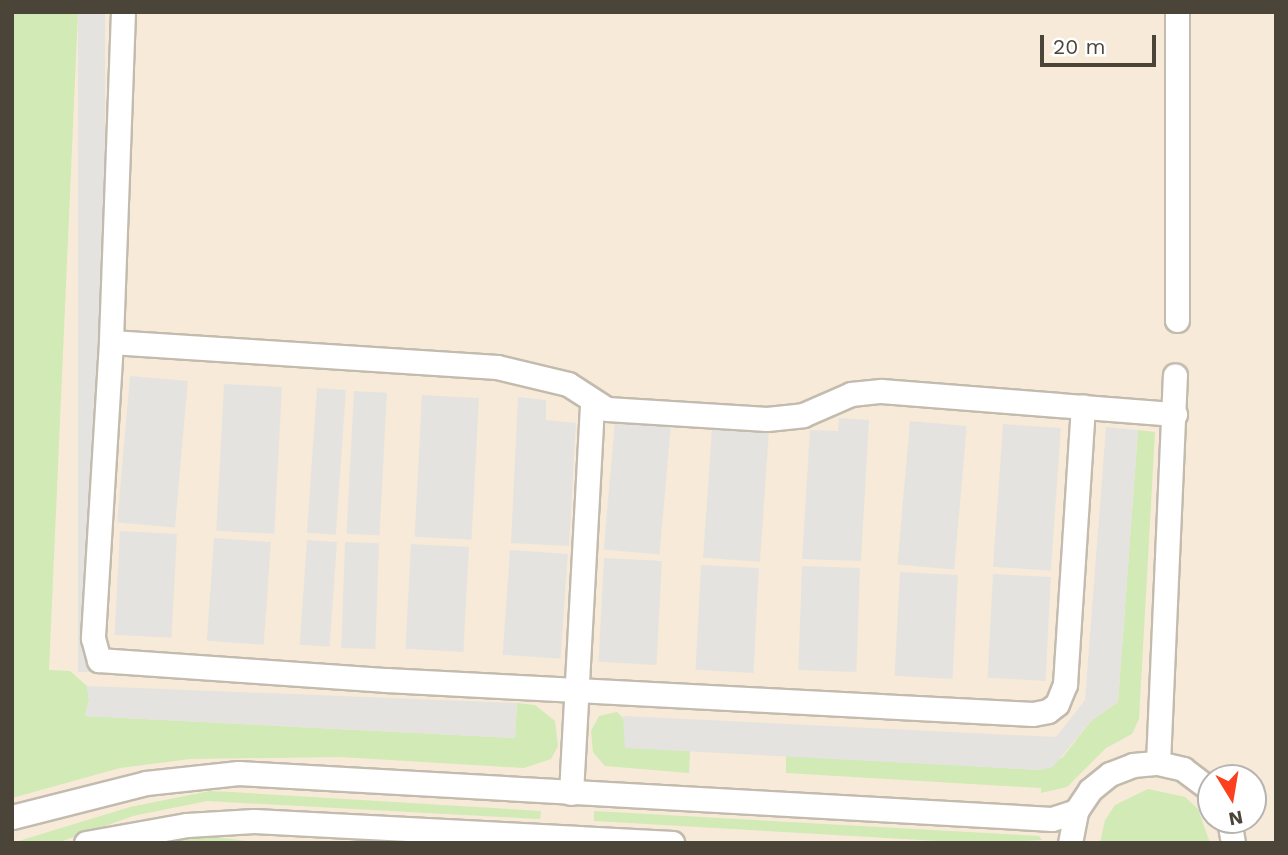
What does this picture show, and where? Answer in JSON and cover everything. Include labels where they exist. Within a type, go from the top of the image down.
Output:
[{"type":"lane","points":[[123,12],[111,342],[93,638],[99,660],[187,669],[1033,714],[1048,711],[1057,705],[1065,684],[1083,407]]},
{"type":"lane","points":[[1177,12],[1177,320]]},
{"type":"lane","points":[[111,342],[497,367],[568,384],[592,402],[607,409],[767,419],[803,415],[866,391],[1175,414]]},
{"type":"lane","points":[[1158,763],[1175,375]]},
{"type":"lane","points":[[571,793],[592,402]]},
{"type":"lane","points":[[1070,843],[1076,811],[1090,790],[1110,774],[1133,765],[1158,763],[1183,769],[1197,780]]},
{"type":"lane","points":[[12,817],[107,792],[206,774],[284,775],[1052,819],[1076,811]]},
{"type":"lane","points":[[86,843],[187,825],[296,833],[672,843]]},
{"type":"shaded area","points":[[12,12],[1276,12],[1276,843],[12,843]]},
{"type":"shaded area","points":[[78,12],[105,12],[105,672],[78,672]]},
{"type":"shaded area","points":[[130,376],[188,381],[175,527],[117,522]]},
{"type":"shaded area","points":[[224,384],[282,387],[274,534],[216,531]]},
{"type":"shaded area","points":[[317,388],[346,390],[336,535],[307,533]]},
{"type":"shaded area","points":[[354,391],[387,393],[379,536],[347,534]]},
{"type":"shaded area","points":[[422,395],[479,398],[471,540],[415,537]]},
{"type":"shaded area","points":[[518,397],[546,400],[546,420],[576,423],[569,546],[511,543]]},
{"type":"shaded area","points":[[839,418],[869,420],[861,561],[802,559],[810,430],[838,431]]},
{"type":"shaded area","points":[[615,421],[671,426],[660,554],[604,550]]},
{"type":"shaded area","points":[[910,421],[967,426],[954,569],[897,564]]},
{"type":"shaded area","points":[[1003,424],[1061,428],[1051,571],[993,567]]},
{"type":"shaded area","points":[[1106,427],[1138,430],[1118,702],[1091,721],[1053,767],[1040,770],[625,748],[623,716],[1056,737],[1085,700]]},
{"type":"shaded area","points":[[712,429],[769,433],[760,562],[703,558]]},
{"type":"shaded area","points":[[120,531],[177,534],[171,638],[115,635]]},
{"type":"shaded area","points":[[214,538],[271,542],[264,645],[207,641]]},
{"type":"shaded area","points":[[307,540],[337,542],[330,647],[300,645]]},
{"type":"shaded area","points":[[345,542],[379,543],[375,649],[341,648]]},
{"type":"shaded area","points":[[411,544],[469,547],[463,652],[406,649]]},
{"type":"shaded area","points":[[510,550],[568,554],[561,659],[503,655]]},
{"type":"shaded area","points":[[604,558],[662,561],[656,665],[599,662]]},
{"type":"shaded area","points":[[701,565],[759,568],[753,673],[696,670]]},
{"type":"shaded area","points":[[802,566],[860,568],[856,672],[798,670]]},
{"type":"shaded area","points":[[900,572],[958,575],[952,679],[895,676]]},
{"type":"shaded area","points":[[993,574],[1051,577],[1045,681],[988,678]]},
{"type":"shaded area","points":[[87,686],[517,703],[515,738],[85,716],[89,700]]},
{"type":"green space","points":[[12,12],[78,12],[49,670],[70,671],[87,686],[89,700],[85,716],[515,738],[517,703],[535,705],[555,721],[558,746],[551,759],[524,768],[340,757],[190,759],[120,768],[12,798]]},
{"type":"green space","points":[[1138,430],[1155,432],[1139,719],[1132,734],[1106,748],[1067,787],[1041,793],[1041,788],[786,773],[786,755],[1040,770],[1063,757],[1091,721],[1118,702]]},
{"type":"green space","points":[[617,712],[626,721],[690,751],[689,773],[605,766],[593,752],[591,731],[599,716]]},
{"type":"green space","points":[[1148,789],[1185,797],[1197,808],[1197,834],[1207,834],[1210,843],[1100,843],[1105,820],[1115,805]]},
{"type":"green space","points":[[210,791],[541,811],[540,819],[207,801],[133,816],[57,843],[12,843],[130,807]]},
{"type":"green space","points":[[594,811],[1039,836],[1042,840],[973,843],[594,821]]},
{"type":"green space","points":[[218,837],[260,843],[155,843],[157,842]]}]
